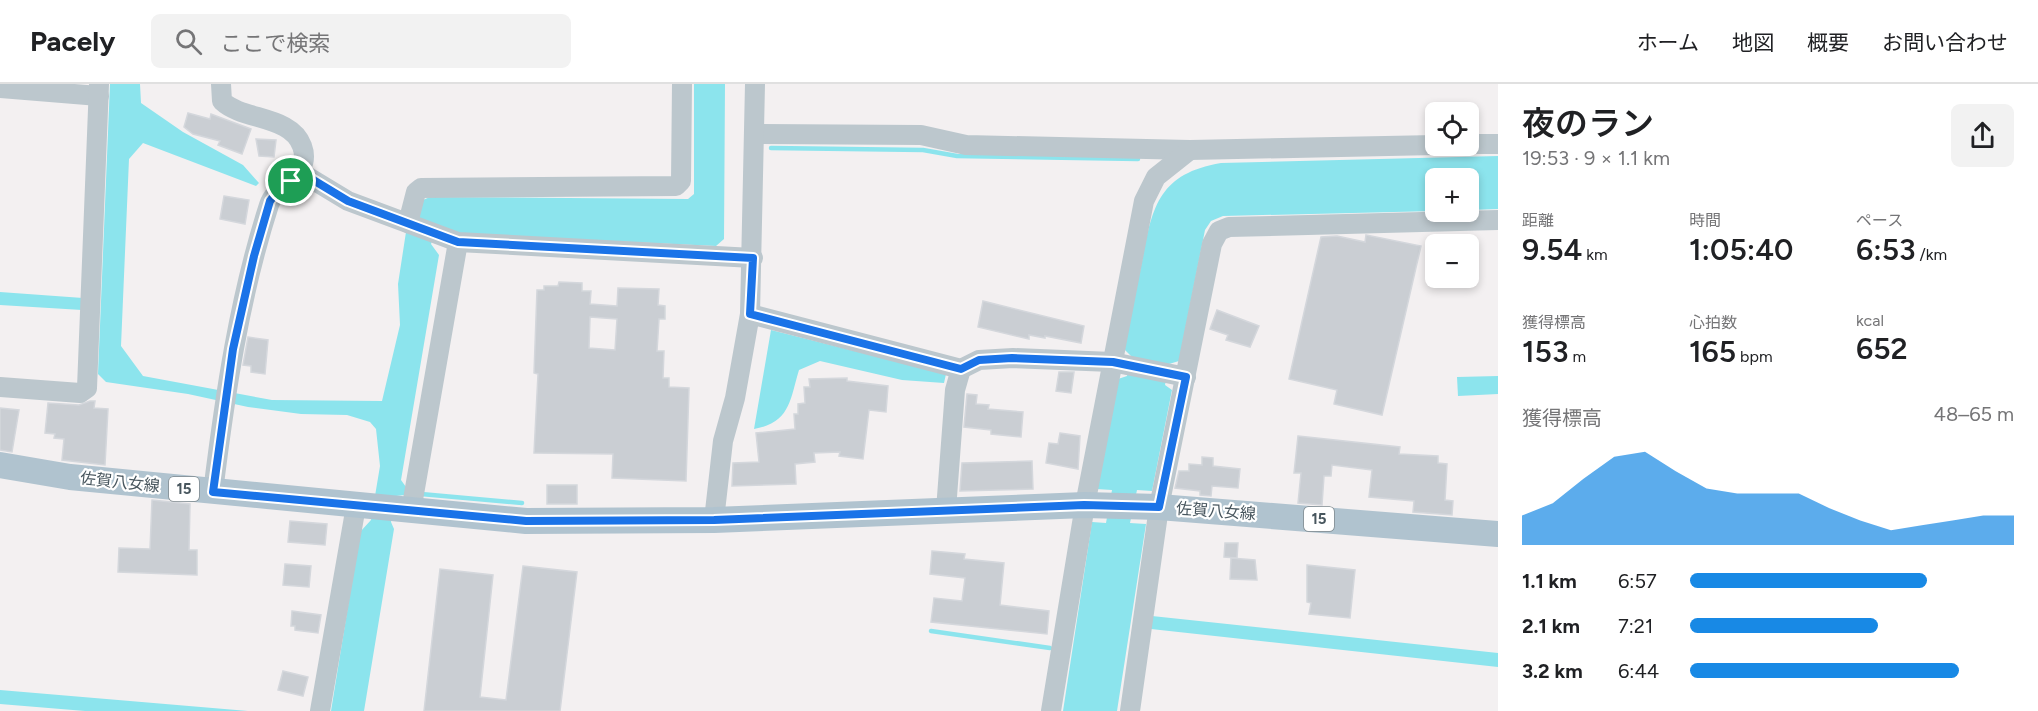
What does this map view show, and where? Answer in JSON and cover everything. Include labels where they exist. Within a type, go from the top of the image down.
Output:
[{"type":"main road","name":"佐賀八女線","points":[[0,465],[70,477],[526,521],[714,520],[1095,505],[1149,507],[1498,534]]},
{"type":"street","points":[[213,492],[225,397],[254,256],[270,201],[300,172],[303,148],[297,134],[281,125],[230,109],[222,101],[221,84]]},
{"type":"street","points":[[423,229],[416,192],[421,188],[676,186],[681,181],[682,84]]},
{"type":"street","points":[[714,520],[723,441],[735,398],[750,314],[755,84]]},
{"type":"street","points":[[0,88],[99,90],[87,388],[80,393],[0,387]]},
{"type":"street","points":[[754,134],[921,135],[966,145],[1190,150],[1425,145]]},
{"type":"street","points":[[1479,144],[1498,144]]},
{"type":"street","points":[[1051,711],[1095,505],[1113,362],[1144,201],[1156,177],[1190,150]]},
{"type":"street","points":[[300,172],[348,201],[458,242],[753,258]]},
{"type":"street","points":[[1130,711],[1149,507],[1186,377],[1212,244],[1219,231],[1229,227],[1498,220]]},
{"type":"street","points":[[404,510],[458,242]]},
{"type":"street","points":[[750,314],[961,369],[979,360],[1012,358],[1113,362],[1186,377]]},
{"type":"street","points":[[946,510],[955,390],[961,369]]},
{"type":"street","points":[[320,711],[363,506]]},
{"type":"water","points":[[110,84],[140,84],[141,103],[183,132],[243,165],[259,183],[256,186],[143,143],[129,159],[121,346],[143,376],[272,400],[382,401],[400,325],[398,284],[406,232],[418,217],[423,200],[430,197],[688,199],[694,194],[694,84],[725,84],[724,239],[716,246],[463,234],[437,227],[431,244],[439,255],[401,480],[406,487],[405,495],[396,496],[391,522],[394,529],[364,711],[331,711],[360,532],[371,520],[380,466],[376,429],[370,422],[347,415],[301,414],[248,407],[188,394],[106,382],[98,374]]},
{"type":"water","points":[[1498,156],[1498,209],[1479,210],[1479,168],[1425,168],[1425,211],[1223,216],[1211,221],[1205,230],[1179,361],[1169,364],[1165,385],[1172,390],[1152,491],[1137,490],[1130,523],[1146,524],[1117,711],[1063,711],[1092,522],[1106,523],[1112,490],[1096,489],[1118,379],[1127,376],[1131,356],[1124,349],[1149,228],[1161,198],[1170,186],[1199,168],[1221,163]]},
{"type":"water","points":[[0,292],[83,298],[82,310],[0,305]]},
{"type":"water","points":[[771,330],[946,374],[944,383],[902,380],[820,361],[799,370],[790,400],[782,416],[766,426],[754,429]]},
{"type":"water","points":[[1498,376],[1498,394],[1458,396],[1457,377]]},
{"type":"water","points":[[1152,616],[1498,653],[1498,667],[1151,629]]},
{"type":"water","points":[[0,690],[248,711],[85,711],[0,704]]},
{"type":"building","points":[[188,113],[210,119],[211,114],[251,129],[242,154],[218,145],[220,141],[193,134],[184,127]]},
{"type":"building","points":[[256,139],[276,140],[274,157],[259,156]]},
{"type":"building","points":[[224,196],[249,200],[245,224],[220,219]]},
{"type":"building","points":[[1366,235],[1421,246],[1382,415],[1334,404],[1337,390],[1289,379],[1321,237],[1337,236],[1365,242]]},
{"type":"building","points":[[559,282],[582,283],[582,291],[591,291],[590,304],[617,306],[618,288],[659,289],[658,305],[665,306],[665,319],[659,319],[657,351],[664,351],[663,378],[669,378],[669,387],[689,388],[686,481],[612,478],[613,454],[534,453],[538,374],[534,373],[537,290],[544,290],[544,286],[558,286]],"holes":[[[590,317],[617,319],[615,350],[589,348]]]},
{"type":"building","points":[[983,301],[1084,326],[1081,343],[1045,336],[1045,338],[1029,335],[1029,339],[978,327]]},
{"type":"building","points":[[1217,310],[1259,326],[1250,347],[1226,340],[1228,335],[1210,329]]},
{"type":"building","points":[[248,337],[268,340],[265,374],[251,372],[251,366],[243,365]]},
{"type":"building","points":[[1059,372],[1074,372],[1071,393],[1056,391]]},
{"type":"building","points":[[847,378],[847,381],[888,386],[886,412],[869,410],[863,459],[839,456],[840,452],[814,453],[815,462],[795,464],[796,484],[732,486],[733,463],[759,462],[756,433],[795,429],[794,414],[798,414],[798,404],[805,403],[804,387],[810,387],[809,379]]},
{"type":"building","points":[[967,394],[977,395],[976,404],[989,405],[988,409],[1023,412],[1021,437],[991,434],[991,430],[964,427]]},
{"type":"building","points":[[95,401],[94,408],[108,409],[105,465],[62,460],[64,439],[54,438],[55,434],[45,433],[48,403],[79,405]]},
{"type":"building","points":[[0,408],[19,410],[12,452],[0,450]]},
{"type":"building","points":[[1060,433],[1080,436],[1078,469],[1046,463],[1049,443],[1058,444]]},
{"type":"building","points":[[1298,436],[1400,447],[1399,454],[1438,456],[1438,463],[1447,464],[1445,500],[1453,501],[1452,515],[1413,512],[1414,501],[1369,497],[1372,470],[1332,465],[1331,476],[1324,476],[1322,505],[1298,503],[1301,473],[1294,473]]},
{"type":"building","points":[[1202,457],[1213,458],[1213,466],[1240,469],[1238,488],[1212,486],[1211,496],[1200,495],[1200,491],[1175,488],[1179,471],[1189,471],[1189,464],[1202,465]]},
{"type":"building","points":[[1032,461],[1033,489],[960,491],[962,463]]},
{"type":"building","points":[[547,485],[577,485],[577,504],[547,504]]},
{"type":"building","points":[[152,500],[190,504],[189,550],[197,550],[197,575],[118,572],[119,548],[150,549]]},
{"type":"building","points":[[290,521],[327,524],[325,545],[288,542]]},
{"type":"building","points":[[1225,543],[1238,543],[1237,558],[1224,557]]},
{"type":"building","points":[[932,551],[965,554],[964,559],[1004,563],[1000,605],[1049,611],[1047,634],[931,622],[934,598],[962,601],[965,578],[930,574]]},
{"type":"building","points":[[1231,558],[1255,560],[1257,580],[1230,579]]},
{"type":"building","points":[[285,564],[311,566],[309,587],[283,585]]},
{"type":"building","points":[[1307,565],[1355,570],[1350,618],[1309,614],[1311,603],[1307,602]]},
{"type":"building","points":[[523,566],[577,572],[560,711],[424,711],[440,569],[493,575],[480,697],[506,700]]},
{"type":"building","points":[[292,611],[321,615],[318,633],[295,630],[295,626],[291,626]]},
{"type":"building","points":[[283,671],[308,677],[303,696],[278,690]]},
{"type":"waterway","points":[[771,148],[923,150],[957,156],[1138,159]]},
{"type":"waterway","points":[[421,494],[522,503]]},
{"type":"waterway","points":[[931,631],[1050,648]]},
{"type":"route","points":[[300,172],[348,201],[458,242],[753,258],[750,314],[961,369],[979,360],[1012,358],[1113,362],[1186,377],[1159,507],[1084,505],[714,520],[526,521],[213,492],[233,349],[254,256],[270,201],[291,181],[300,172]]}]
